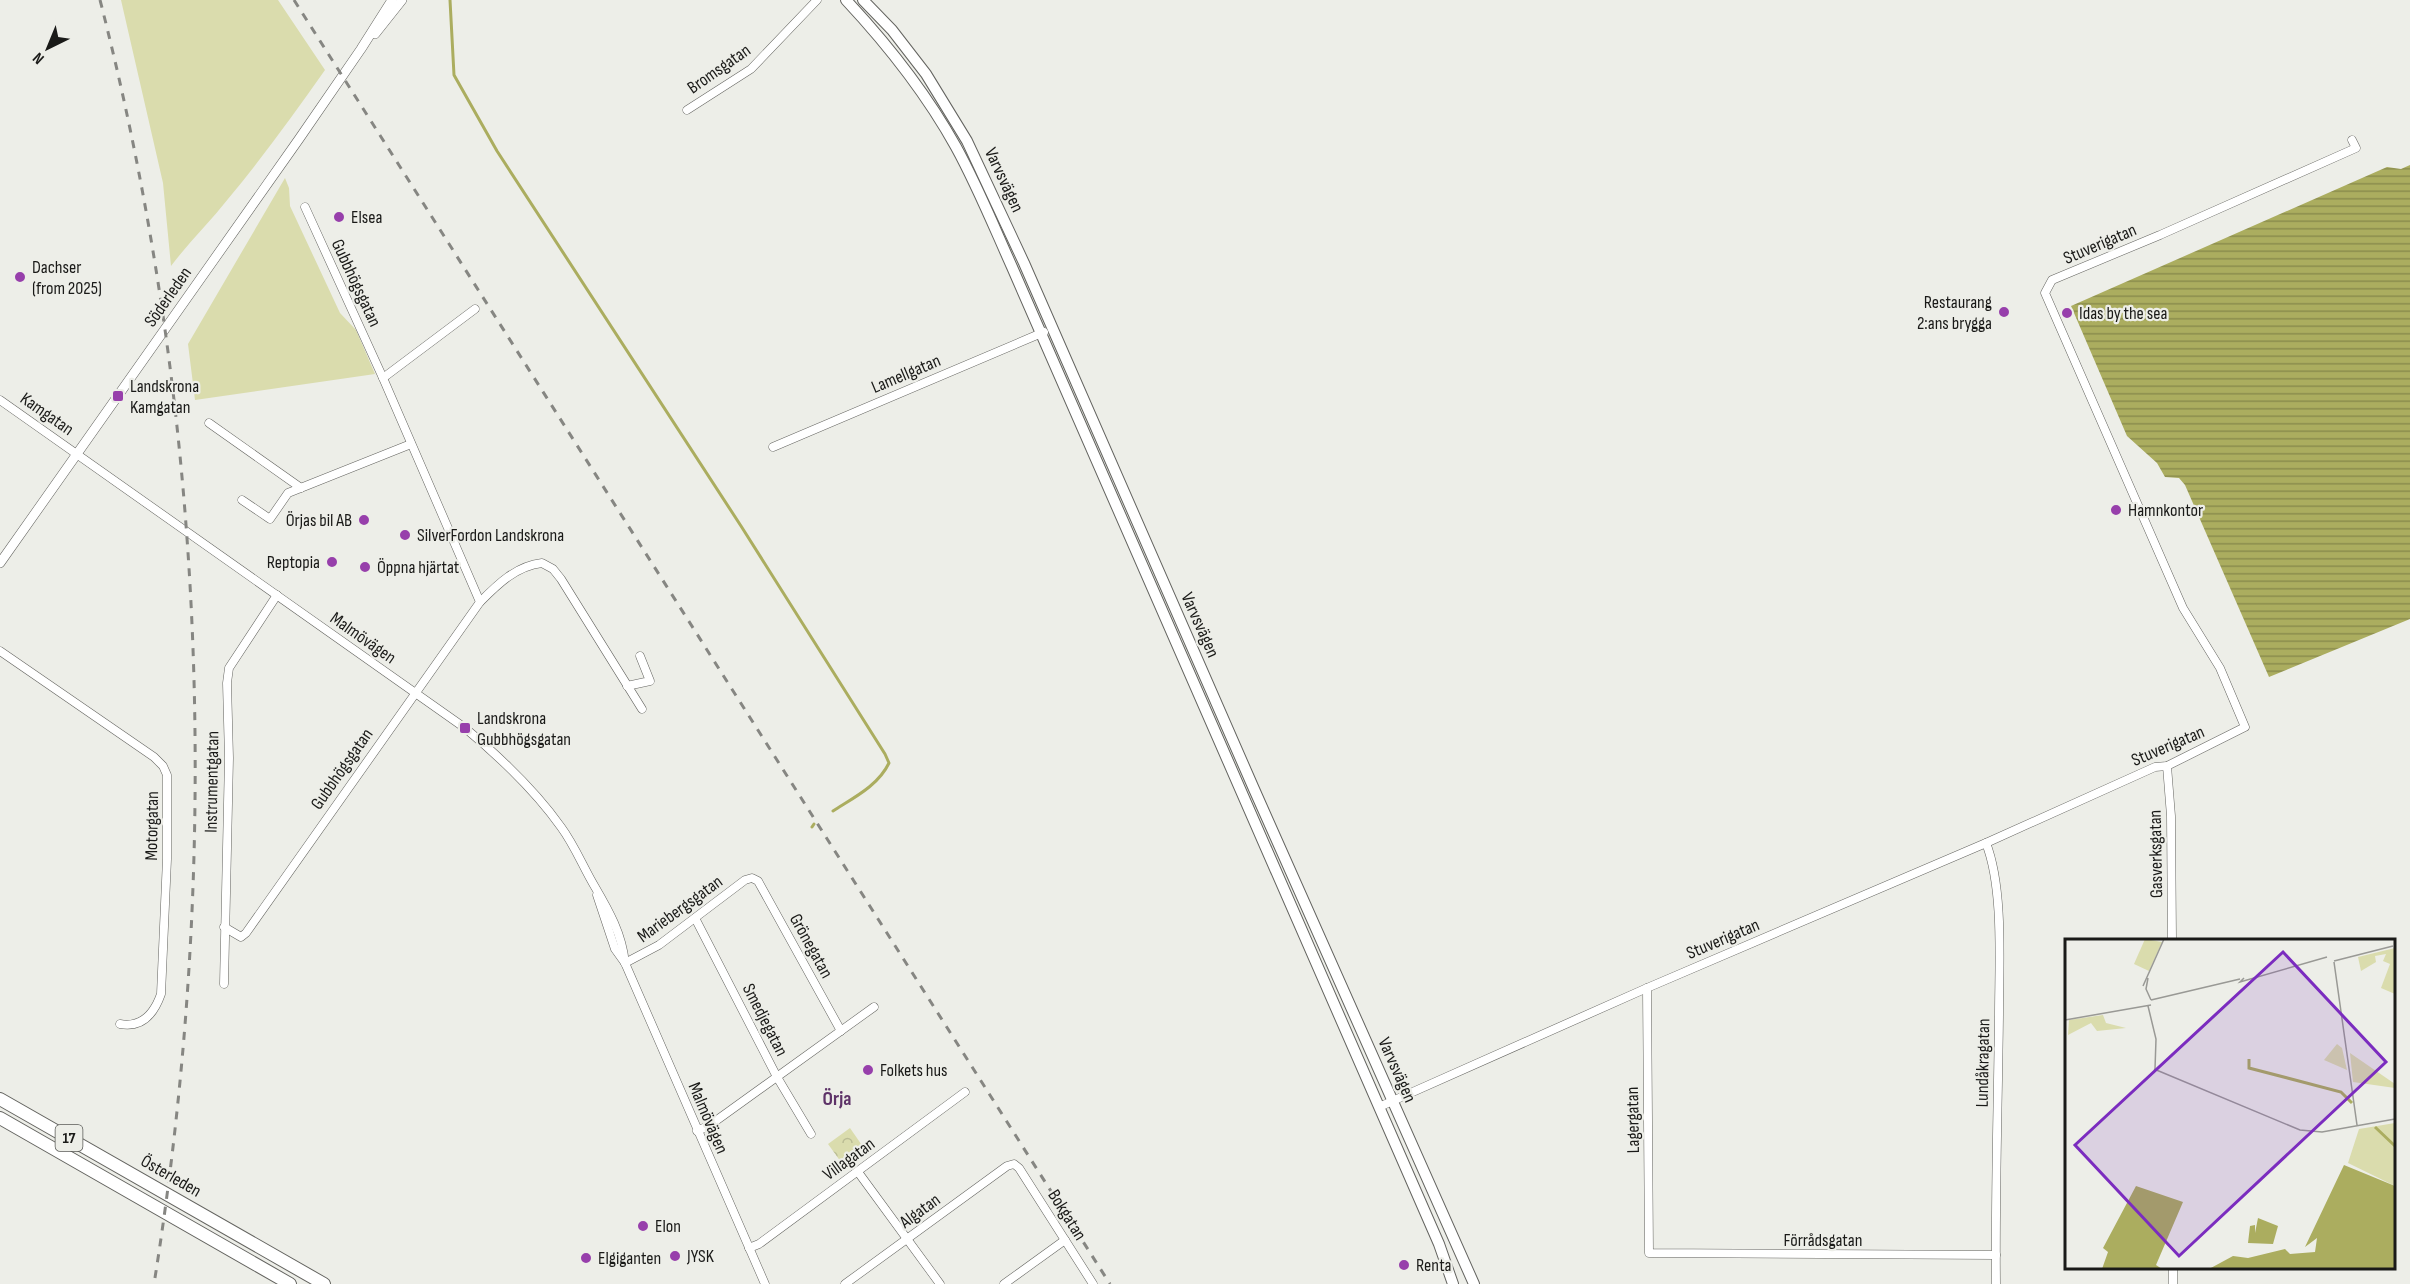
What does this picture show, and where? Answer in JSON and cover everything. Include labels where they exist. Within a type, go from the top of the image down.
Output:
[{"type":"main road","name":"Varvsvägen","points":[[846,0],[886,43],[920,90],[956,147],[1012,267],[1439,1244],[1453,1284]]},
{"type":"main road","name":"Varvsvägen","points":[[863,0],[892,30],[926,74],[967,141],[1024,263],[1051,329],[1474,1284]]},
{"type":"main road","name":"Österleden","points":[[0,1099],[324,1284]]},
{"type":"main road","name":"Österleden","points":[[0,1118],[290,1284]]},
{"type":"main road","name":"Varvsvägen","points":[[1439,1244],[1461,1284]]},
{"type":"street","name":"Söderleden","points":[[0,563],[361,49],[392,0]]},
{"type":"street","name":"Söderleden","points":[[361,49],[402,0]]},
{"type":"street","name":"Bromsgatan","points":[[687,110],[751,69],[817,0]]},
{"type":"street","name":"Stuverigatan","points":[[1379,1107],[2155,767],[2167,766],[2245,727],[2220,668],[2183,608],[2045,293],[2052,280],[2357,144]]},
{"type":"street","name":"Gubbhögsgatan","points":[[305,207],[383,378],[480,602]]},
{"type":"street","points":[[383,378],[475,309]]},
{"type":"street","name":"Lamellgatan","points":[[773,447],[1051,329]]},
{"type":"street","name":"Kamgatan","points":[[0,400],[77,453]]},
{"type":"street","points":[[209,423],[301,488]]},
{"type":"street","points":[[242,500],[270,519],[288,494],[411,444]]},
{"type":"street","name":"Malmövägen","points":[[77,453],[465,728],[501,758],[536,794],[561,827],[594,885],[602,916],[615,949],[625,963],[765,1284]]},
{"type":"street","name":"Gubbhögsgatan","points":[[224,927],[241,937],[246,933],[480,602],[495,586],[520,568],[542,563],[553,569],[627,686],[632,701],[642,709]]},
{"type":"street","name":"Instrumentgatan","points":[[224,984],[229,668],[233,658],[277,595]]},
{"type":"street","name":"Motorgatan","points":[[0,651],[154,757],[163,766],[167,775],[167,859],[161,994],[152,1013],[142,1022],[132,1026],[120,1024]]},
{"type":"street","points":[[627,686],[650,681],[640,656]]},
{"type":"street","name":"Gasverksgatan","points":[[2167,766],[2171,816],[2172,939]]},
{"type":"street","name":"Lundåkragatan","points":[[1986,843],[1992,858],[1995,876],[1999,943],[1996,1284]]},
{"type":"street","name":"Mariebergsgatan","points":[[625,963],[659,945],[745,880],[752,878]]},
{"type":"street","name":"Grönegatan","points":[[752,878],[758,881],[842,1031]]},
{"type":"street","name":"Smedjegatan","points":[[695,918],[777,1077],[811,1134]]},
{"type":"street","name":"Lagergatan","points":[[1647,988],[1649,1253]]},
{"type":"street","points":[[697,1131],[710,1125],[874,1007]]},
{"type":"street","name":"Villagatan","points":[[749,1248],[759,1244],[965,1092]]},
{"type":"street","name":"Algatan","points":[[844,1284],[1007,1166],[1014,1164]]},
{"type":"street","name":"Bokgatan","points":[[1014,1164],[1019,1168],[1093,1284]]},
{"type":"street","points":[[858,1172],[940,1284]]},
{"type":"street","points":[[1005,1284],[1065,1240]]},
{"type":"street","name":"Förrådsgatan","points":[[1649,1253],[1996,1255]]},
{"type":"green space","points":[[121,0],[278,0],[325,70],[254,167],[171,266],[163,183]]},
{"type":"green space","points":[[285,178],[289,188],[290,206],[340,313],[356,330],[375,374],[195,400],[188,344]]},
{"type":"green space","points":[[850,1128],[868,1154],[846,1169],[828,1144]]},
{"type":"shaded area","points":[[2410,165],[2410,619],[2269,677],[2185,485],[2179,478],[2165,477],[2157,463],[2127,436],[2071,306],[2387,167],[2401,169]]},
{"type":"waterway","points":[[450,0],[454,75],[497,151],[741,526],[885,754],[889,763],[878,778],[864,791],[833,811]]},
{"type":"railway","points":[[100,0],[136,157],[163,316],[182,477],[193,639],[195,801],[189,963],[176,1124],[154,1284]]},
{"type":"railway","points":[[294,0],[1110,1284]]},
{"type":"place","name":"Elsea","points":[[339,217]]},
{"type":"place","name":"Dachser (from 2025)","points":[[20,277]]},
{"type":"place","name":"Restaurang 2:ans brygga","points":[[2004,312]]},
{"type":"place","name":"Idas by the sea","points":[[2067,313]]},
{"type":"place","name":"Landskrona Kamgatan","points":[[118,396]]},
{"type":"place","name":"Hamnkontor","points":[[2116,510]]},
{"type":"place","name":"Örjas bil AB","points":[[364,520]]},
{"type":"place","name":"SilverFordon Landskrona","points":[[405,535]]},
{"type":"place","name":"Reptopia","points":[[332,562]]},
{"type":"place","name":"Öppna hjärtat","points":[[365,567]]},
{"type":"place","name":"Landskrona Gubbhögsgatan","points":[[465,728]]},
{"type":"place","name":"Folkets hus","points":[[868,1070]]},
{"type":"place","name":"Elon","points":[[643,1226]]},
{"type":"place","name":"JYSK","points":[[675,1256]]},
{"type":"place","name":"Elgiganten","points":[[586,1258]]},
{"type":"place","name":"Renta","points":[[1404,1265]]},
{"type":"district","name":"Örja","points":[[837,1099]]}]
